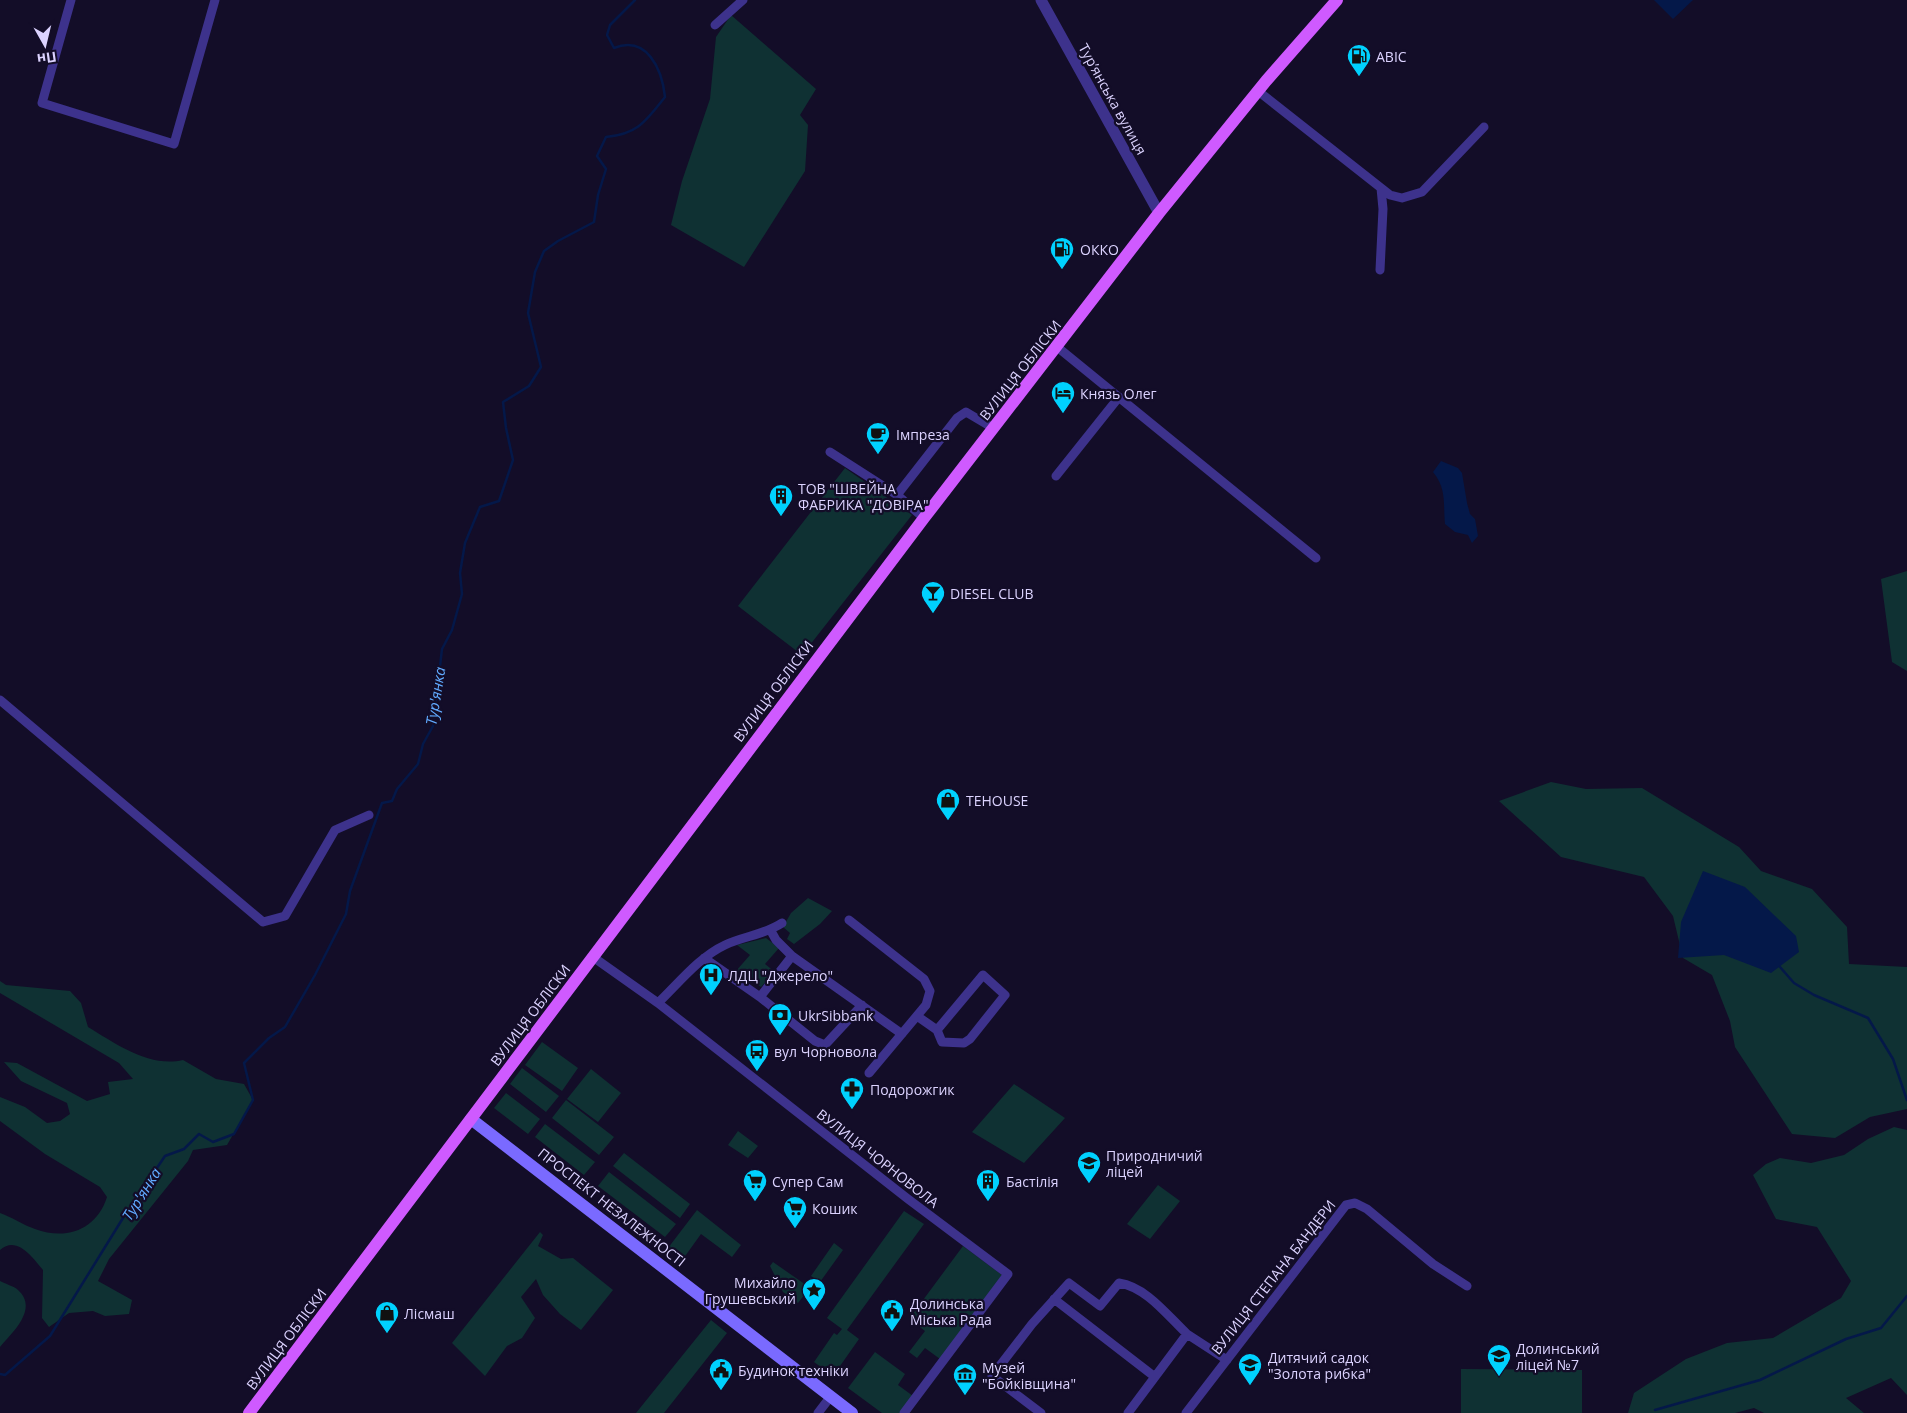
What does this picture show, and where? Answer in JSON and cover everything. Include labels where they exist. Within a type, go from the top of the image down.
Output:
[{"type":"main road","name":"ВУЛИЦЯ ОБЛІСКИ","points":[[249,1413],[743,755],[1158,213],[1258,91],[1337,0]]},
{"type":"main road","name":"ПРОСПЕКТ НЕЗАЛЕЖНОСТІ","points":[[471,1119],[852,1413]]},
{"type":"street","points":[[71,0],[42,103],[174,144],[215,0]]},
{"type":"street","points":[[715,25],[743,0]]},
{"type":"street","name":"Турʼянська вулиця","points":[[1041,0],[1158,213]]},
{"type":"street","points":[[1258,91],[1390,195],[1402,198],[1422,192],[1484,127]]},
{"type":"street","points":[[1380,270],[1383,209],[1381,188]]},
{"type":"street","points":[[1056,346],[1316,558]]},
{"type":"street","points":[[1056,476],[1118,397]]},
{"type":"street","points":[[897,495],[957,418],[966,412],[993,428]]},
{"type":"street","points":[[830,452],[897,495],[924,518]]},
{"type":"street","points":[[0,700],[263,922],[286,916],[335,830],[369,815]]},
{"type":"street","points":[[848,920],[927,982],[930,996],[917,1016],[868,1073]]},
{"type":"street","points":[[658,1003],[704,958],[723,946],[771,930],[782,923]]},
{"type":"street","points":[[771,930],[776,940],[792,956],[902,1034]]},
{"type":"street","points":[[760,997],[792,956]]},
{"type":"street","name":"ВУЛИЦЯ ЧОРНОВОЛА","points":[[593,957],[658,1003],[908,1199],[1008,1274],[904,1413]]},
{"type":"street","points":[[704,958],[760,997],[815,1041],[825,1045],[862,1005]]},
{"type":"street","points":[[917,1016],[937,1030],[942,1042],[964,1043],[970,1039],[1005,995],[983,975],[937,1030]]},
{"type":"street","name":"ВУЛИЦЯ СТЕПАНА БАНДЕРИ","points":[[1186,1413],[1346,1205],[1355,1203],[1367,1209],[1434,1264],[1467,1286]]},
{"type":"street","points":[[1041,1413],[992,1376],[1069,1283],[1100,1306],[1119,1283],[1131,1284],[1153,1301],[1187,1334],[1227,1360]]},
{"type":"street","points":[[1054,1299],[1155,1377]]},
{"type":"street","points":[[1128,1413],[1187,1334]]},
{"type":"street","points":[[818,1413],[831,1396]]},
{"type":"green space","points":[[731,15],[816,89],[800,115],[808,125],[805,171],[744,267],[671,225],[682,181],[710,99],[716,37]]},
{"type":"green space","points":[[845,468],[912,515],[802,655],[738,606]]},
{"type":"green space","points":[[1907,571],[1907,671],[1892,662],[1881,579]]},
{"type":"green space","points":[[1551,782],[1586,789],[1642,788],[1739,847],[1761,871],[1812,889],[1847,927],[1849,964],[1907,967],[1907,1109],[1870,1117],[1835,1138],[1792,1134],[1735,1047],[1730,1021],[1712,975],[1683,958],[1673,916],[1644,877],[1561,857],[1499,801]]},
{"type":"green space","points":[[808,898],[832,911],[820,924],[794,944],[787,939],[790,933],[783,927],[791,913]]},
{"type":"green space","points":[[766,938],[779,948],[765,964],[775,972],[761,987],[736,971],[750,955],[737,945]]},
{"type":"green space","points":[[0,981],[6,985],[70,991],[81,1003],[88,1027],[122,1047],[146,1058],[171,1062],[183,1060],[216,1079],[244,1084],[253,1100],[227,1145],[193,1150],[188,1161],[109,1259],[98,1281],[132,1300],[129,1314],[105,1316],[93,1311],[69,1313],[49,1327],[42,1318],[43,1270],[29,1254],[18,1247],[6,1246],[0,1250],[0,1213],[47,1232],[69,1233],[79,1230],[96,1217],[107,1197],[100,1187],[45,1154],[0,1121],[0,1097],[25,1107],[47,1123],[60,1121],[70,1114],[67,1103],[21,1081],[4,1062],[17,1063],[87,1101],[110,1094],[108,1082],[133,1079],[119,1063],[0,993]]},
{"type":"green space","points":[[542,1042],[578,1068],[562,1091],[525,1065]]},
{"type":"green space","points":[[522,1068],[559,1096],[546,1112],[510,1084]]},
{"type":"green space","points":[[591,1069],[621,1093],[598,1122],[567,1099]]},
{"type":"green space","points":[[1014,1084],[1065,1118],[1024,1163],[972,1132]]},
{"type":"green space","points":[[506,1093],[540,1119],[528,1134],[494,1108]]},
{"type":"green space","points":[[566,1100],[614,1137],[599,1155],[552,1118]]},
{"type":"green space","points":[[545,1124],[595,1162],[584,1175],[535,1137]]},
{"type":"green space","points":[[1894,1127],[1907,1130],[1907,1395],[1891,1378],[1846,1398],[1864,1413],[1764,1413],[1754,1408],[1735,1413],[1628,1413],[1634,1393],[1686,1359],[1727,1343],[1773,1338],[1841,1298],[1851,1281],[1817,1227],[1776,1219],[1753,1175],[1766,1164],[1780,1158],[1811,1163],[1844,1155],[1868,1139]]},
{"type":"green space","points":[[738,1131],[758,1146],[748,1158],[728,1145]]},
{"type":"green space","points":[[624,1153],[690,1204],[680,1218],[613,1166]]},
{"type":"green space","points":[[609,1172],[676,1224],[665,1237],[598,1186]]},
{"type":"green space","points":[[1158,1185],[1180,1201],[1150,1239],[1127,1224]]},
{"type":"green space","points":[[697,1210],[741,1245],[732,1257],[701,1234],[683,1259],[668,1248]]},
{"type":"green space","points":[[904,1211],[924,1224],[847,1330],[859,1339],[833,1376],[814,1362],[834,1333],[837,1335],[842,1329],[827,1318]]},
{"type":"green space","points":[[540,1232],[543,1235],[538,1246],[561,1259],[573,1258],[613,1290],[581,1330],[560,1314],[543,1295],[536,1279],[521,1297],[535,1318],[522,1338],[507,1346],[485,1376],[452,1343]]},
{"type":"green space","points":[[834,1243],[843,1250],[820,1282],[811,1276]]},
{"type":"green space","points":[[963,1246],[1002,1275],[940,1359],[925,1348],[917,1358],[909,1352],[925,1331],[909,1319]]},
{"type":"green space","points":[[773,1262],[806,1285],[809,1281],[816,1286],[813,1290],[809,1289],[798,1303],[783,1292],[770,1266]]},
{"type":"green space","points":[[0,1281],[18,1290],[24,1297],[26,1305],[25,1313],[17,1328],[0,1347]]},
{"type":"green space","points":[[711,1320],[727,1333],[664,1413],[636,1413]]},
{"type":"green space","points":[[875,1352],[905,1374],[898,1385],[913,1396],[900,1413],[882,1413],[848,1388]]},
{"type":"green space","points":[[1461,1369],[1582,1370],[1582,1413],[1461,1413]]},
{"type":"water","points":[[1654,0],[1693,0],[1673,19]]},
{"type":"water","points":[[1441,461],[1458,468],[1462,473],[1467,503],[1470,514],[1475,519],[1478,536],[1472,543],[1468,535],[1455,532],[1445,524],[1442,491],[1433,472]]},
{"type":"water","points":[[1703,871],[1745,887],[1796,936],[1799,952],[1771,973],[1724,955],[1678,958],[1681,922]]},
{"type":"waterway","name":"Тур'янка","points":[[0,1374],[5,1375],[50,1336],[123,1218],[165,1156],[184,1149],[199,1134],[213,1142],[234,1134],[253,1100],[244,1063],[269,1038],[285,1027],[315,975],[346,914],[350,891],[382,803],[392,801],[397,789],[418,764],[423,744],[433,726],[442,649],[452,630],[462,594],[460,573],[465,543],[480,507],[499,501],[513,460],[503,402],[529,386],[541,367],[528,313],[535,272],[544,251],[558,241],[594,222],[598,195],[606,169],[597,156],[606,137],[626,133],[640,125],[665,97],[660,76],[651,57],[644,50],[635,46],[626,45],[614,48],[607,35],[610,25],[635,0]]},
{"type":"waterway","points":[[1780,967],[1794,983],[1814,995],[1868,1018],[1893,1059],[1907,1100]]},
{"type":"waterway","points":[[1655,1410],[1760,1380],[1846,1339],[1881,1328],[1907,1296]]},
{"type":"place","name":"АВІС","points":[[1359,77]]},
{"type":"place","name":"ОККО","points":[[1062,270]]},
{"type":"place","name":"Князь Олег","points":[[1063,414]]},
{"type":"place","name":"Імпреза","points":[[878,455]]},
{"type":"place","name":"ТОВ \"ШВЕЙНА ФАБРИКА \"ДОВІРА\"","points":[[781,517]]},
{"type":"place","name":"DIESEL CLUB","points":[[933,614]]},
{"type":"place","name":"TEHOUSE","points":[[948,821]]},
{"type":"place","name":"ЛДЦ \"Джерело\"","points":[[711,996]]},
{"type":"place","name":"UkrSibbank","points":[[780,1036]]},
{"type":"place","name":"вул Чорновола","points":[[757,1072]]},
{"type":"place","name":"Подорожгик","points":[[852,1110]]},
{"type":"place","name":"Природничий ліцей","points":[[1089,1184]]},
{"type":"place","name":"Супер Сам","points":[[755,1202]]},
{"type":"place","name":"Бастілія","points":[[988,1202]]},
{"type":"place","name":"Кошик","points":[[795,1229]]},
{"type":"place","name":"Михайло Грушевський","points":[[814,1311]]},
{"type":"place","name":"Долинська Міська Рада","points":[[892,1332]]},
{"type":"place","name":"Лісмаш","points":[[387,1334]]},
{"type":"place","name":"Долинський ліцей №7","points":[[1499,1377]]},
{"type":"place","name":"Дитячий садок \"Золота рибка\"","points":[[1250,1386]]},
{"type":"place","name":"Будинок техніки","points":[[721,1391]]},
{"type":"place","name":"Музей \"Бойківщина\"","points":[[965,1396]]}]
